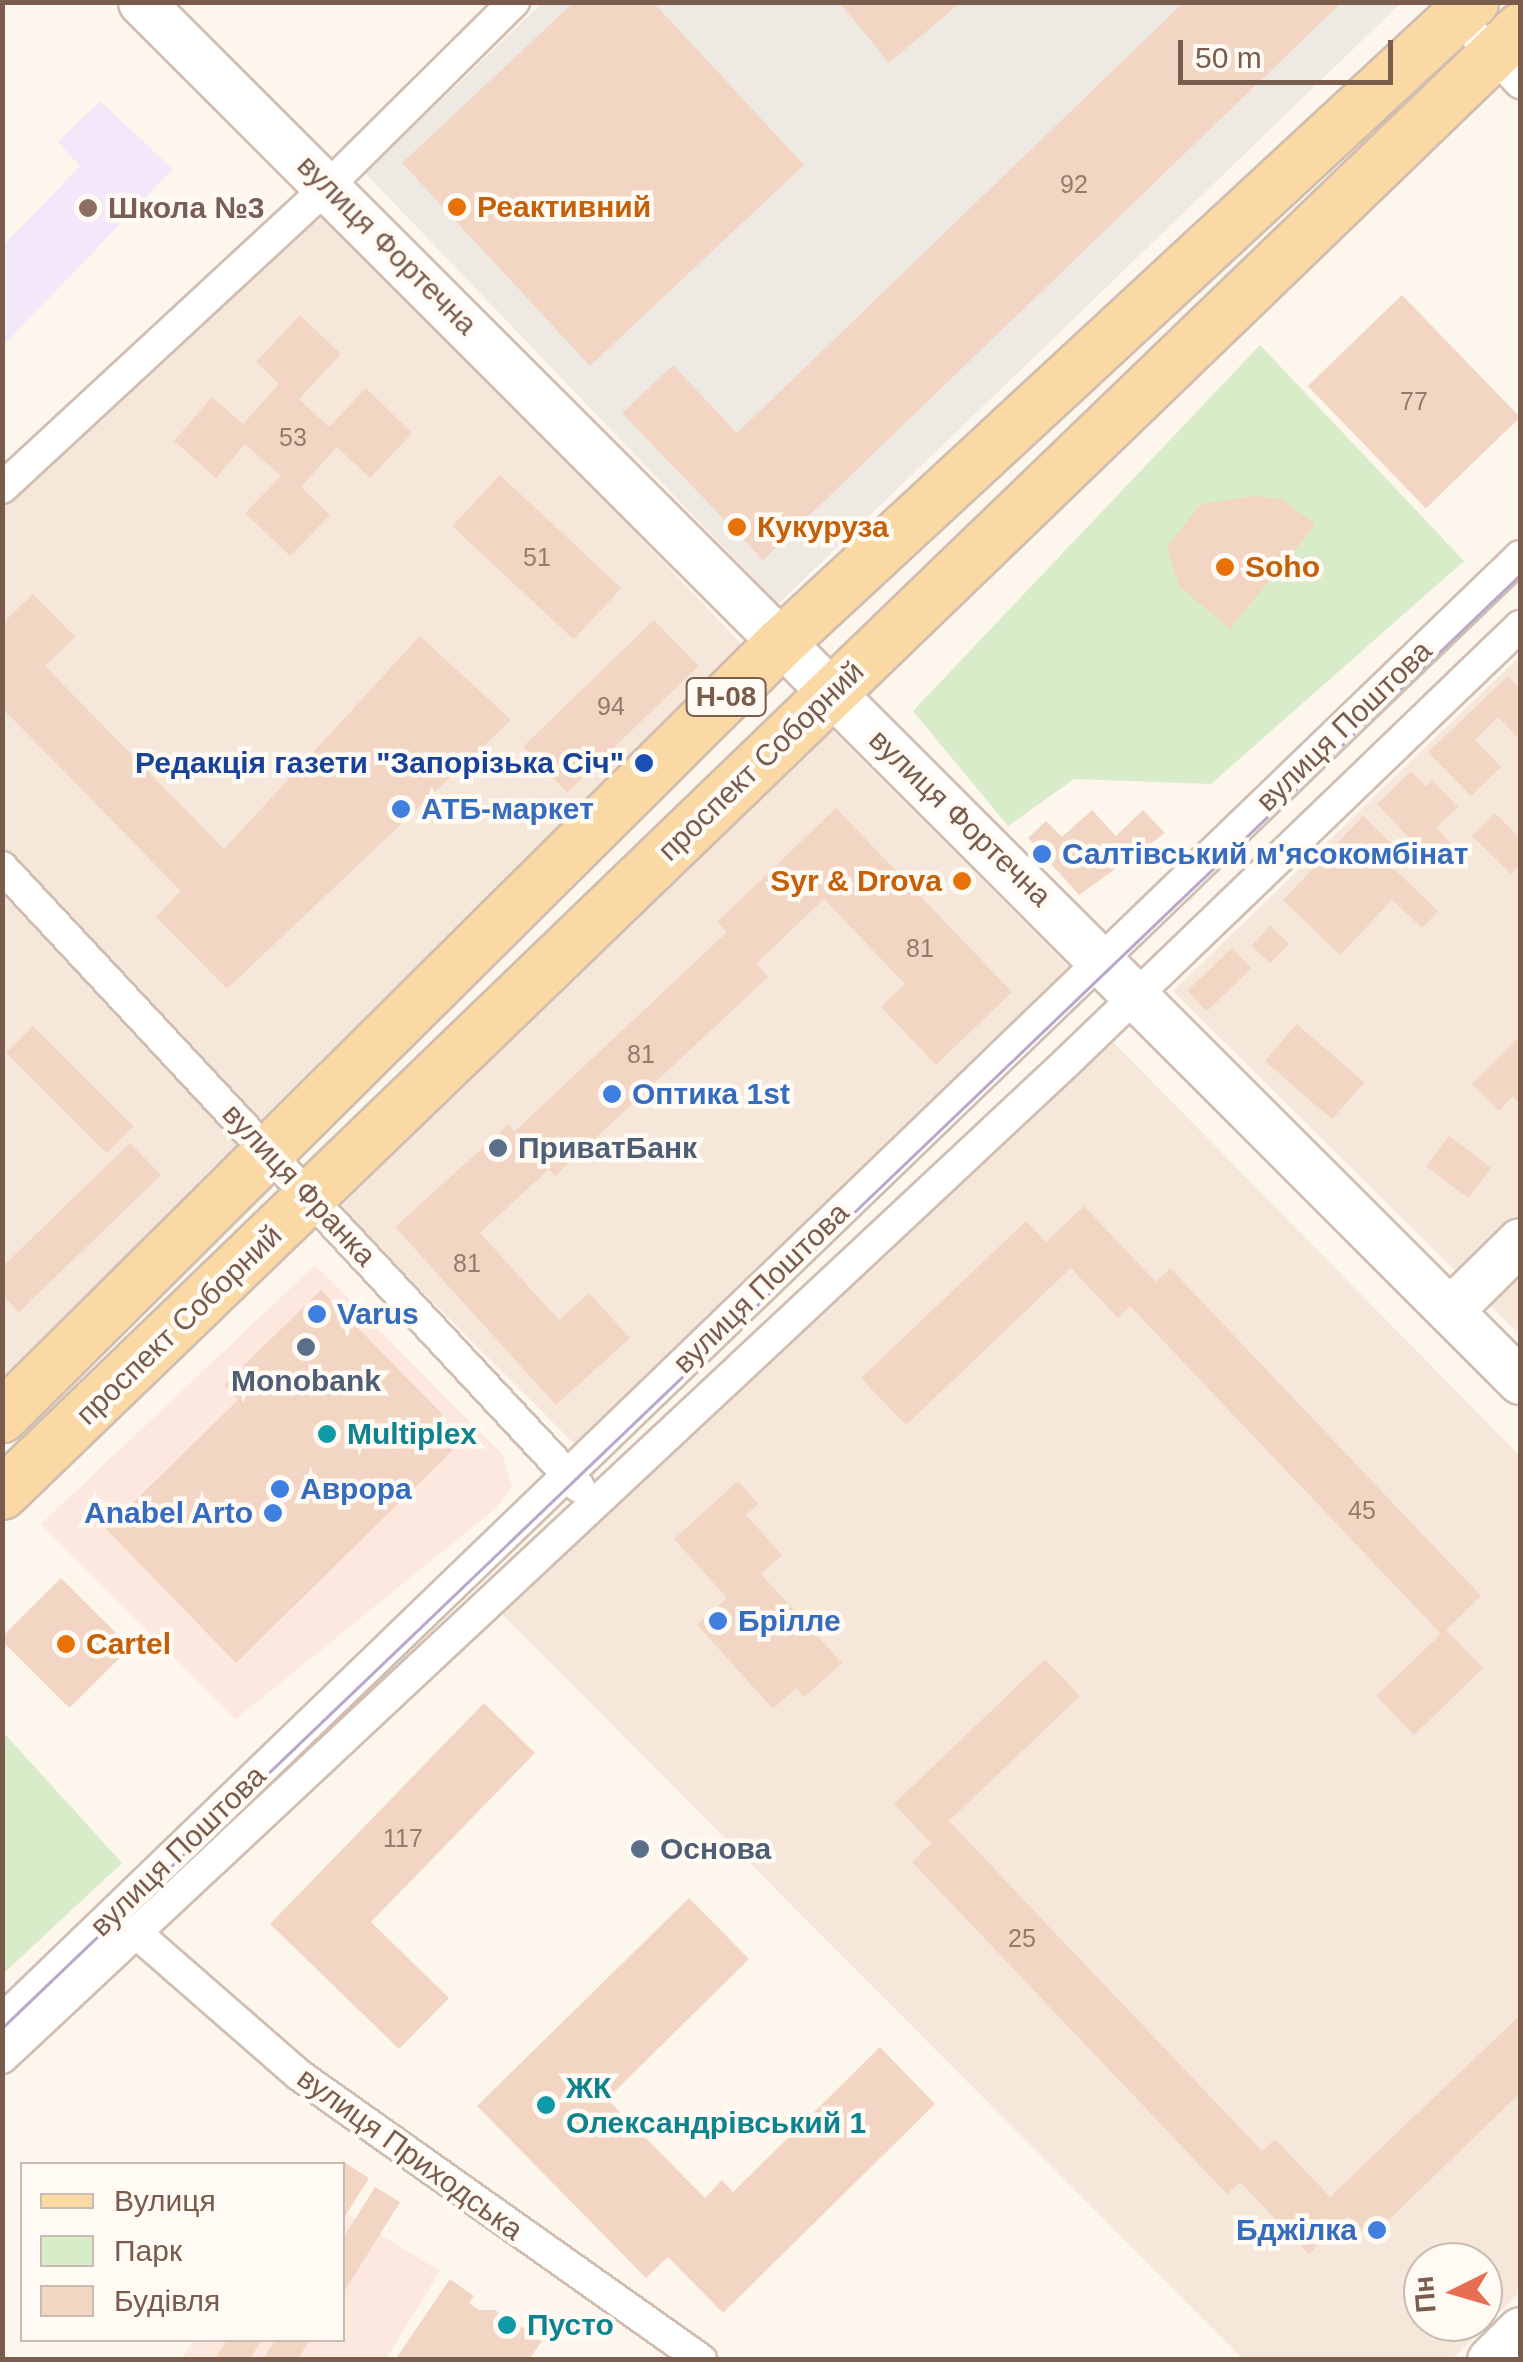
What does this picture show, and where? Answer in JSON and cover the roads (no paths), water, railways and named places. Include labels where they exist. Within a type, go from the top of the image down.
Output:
[{"type":"main road","name":"проспект Соборний","points":[[2,1417],[780,644],[1459,7]]},
{"type":"main road","name":"проспект Соборний","points":[[2,1494],[832,692],[1512,56]]},
{"type":"street","name":"вулиця Фортечна","points":[[141,2],[780,644],[1104,958],[1134,997],[1520,1381]]},
{"type":"street","points":[[2,488],[328,186],[514,2]]},
{"type":"street","points":[[1459,7],[1512,56]]},
{"type":"street","name":"вулиця Поштова","points":[[2,2020],[1520,556]]},
{"type":"street","name":"вулиця Поштова","points":[[2,2058],[1134,997],[1520,626]]},
{"type":"street","name":"вулиця Франка","points":[[2,867],[594,1504]]},
{"type":"street","points":[[1450,1310],[1520,1241]]},
{"type":"street","name":"вулиця Приходська","points":[[134,1931],[300,2075],[701,2360]]},
{"type":"street","points":[[1490,2360],[1520,2330]]},
{"type":"tram line","points":[[2,2028],[1520,575]]},
{"type":"place","name":"Реактивний","points":[[457,207]]},
{"type":"place","name":"Школа №3","points":[[88,208]]},
{"type":"place","name":"Кукуруза","points":[[737,527]]},
{"type":"place","name":"Soho","points":[[1225,567]]},
{"type":"place","name":"Редакція газети \"Запорізька Січ\"","points":[[644,763]]},
{"type":"place","name":"АТБ-маркет","points":[[401,809]]},
{"type":"place","name":"Салтівський м'ясокомбінат","points":[[1042,854]]},
{"type":"place","name":"Syr & Drova","points":[[962,881]]},
{"type":"place","name":"Оптика 1st","points":[[612,1094]]},
{"type":"place","name":"ПриватБанк","points":[[498,1148]]},
{"type":"place","name":"Varus","points":[[317,1314]]},
{"type":"place","name":"Monobank","points":[[306,1347]]},
{"type":"place","name":"Multiplex","points":[[327,1434]]},
{"type":"place","name":"Аврора","points":[[280,1489]]},
{"type":"place","name":"Anabel Arto","points":[[273,1513]]},
{"type":"place","name":"Брілле","points":[[718,1621]]},
{"type":"place","name":"Cartel","points":[[66,1644]]},
{"type":"place","name":"Основа","points":[[640,1849]]},
{"type":"place","name":"ЖК Олександрівський 1","points":[[546,2105]]},
{"type":"place","name":"Бджілка","points":[[1377,2230]]},
{"type":"place","name":"Пусто","points":[[507,2325]]}]
